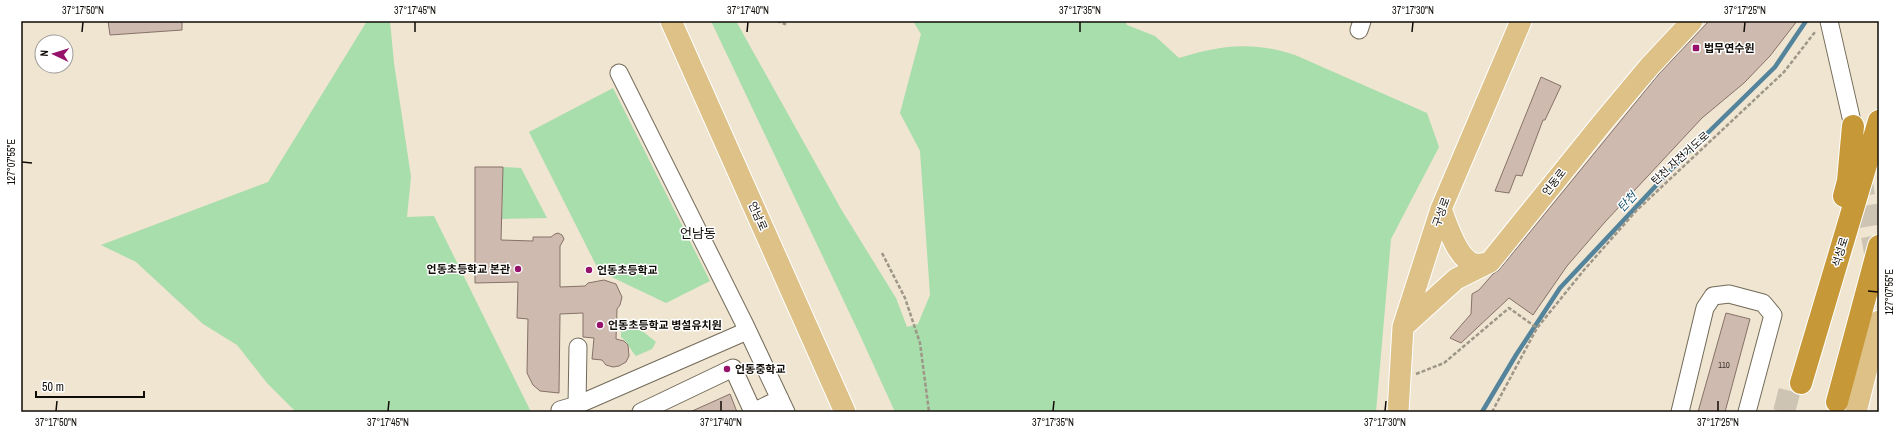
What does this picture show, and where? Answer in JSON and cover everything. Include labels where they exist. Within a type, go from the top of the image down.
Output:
[{"type":"highway","name":"석성로","points":[[1853,126],[1848,181],[1797,382],[1879,121]]},
{"type":"highway","points":[[1837,402],[1879,246]]},
{"type":"main road","name":"언남로","points":[[671,21],[844,412]]},
{"type":"main road","name":"구성로","points":[[1398,412],[1403,327],[1441,209],[1521,21]]},
{"type":"main road","name":"언동로","points":[[1403,327],[1456,279],[1490,262],[1602,122],[1649,66],[1692,21]]},
{"type":"main road","points":[[1441,209],[1460,254],[1467,261],[1476,264],[1490,262]]},
{"type":"main road","points":[[1856,412],[1879,321]]},
{"type":"street","points":[[1823,24],[1836,56],[1853,126]]},
{"type":"street","points":[[619,73],[783,405],[753,412],[733,368],[641,412]]},
{"type":"street","points":[[1680,412],[1705,308],[1713,296],[1729,294],[1763,303],[1773,315],[1747,412]]},
{"type":"street","points":[[578,347],[569,407],[747,331]]},
{"type":"path","points":[[776,21],[785,24],[785,21]]},
{"type":"path","name":"탄천 자전거도로","points":[[1492,412],[1537,328],[1584,270],[1636,211],[1784,72],[1823,24]]},
{"type":"path","points":[[882,253],[905,298],[920,343],[929,412]]},
{"type":"path","points":[[1399,381],[1444,363],[1509,308],[1537,328]]},
{"type":"green space","points":[[367,21],[390,21],[394,63],[411,177],[407,217],[434,216],[531,412],[296,412],[267,383],[237,345],[203,324],[136,262],[101,245],[268,182]]},
{"type":"green space","points":[[711,21],[736,21],[841,209],[896,298],[907,327],[918,324],[930,295],[920,151],[900,113],[921,34],[913,21],[1125,21],[1127,25],[1155,36],[1179,58],[1209,50],[1237,46],[1251,46],[1280,51],[1295,55],[1427,113],[1439,147],[1391,239],[1376,412],[895,412]]},
{"type":"green space","points":[[613,88],[710,281],[666,303],[599,271],[529,132]]},
{"type":"green space","points":[[503,167],[521,168],[547,218],[502,219]]},
{"type":"green space","points":[[636,326],[656,342],[652,349],[636,356],[621,337],[621,327]]},
{"type":"building","points":[[108,21],[182,21],[182,30],[110,35]]},
{"type":"building","points":[[1709,21],[1797,21],[1770,56],[1744,83],[1702,118],[1605,222],[1567,266],[1533,315],[1509,298],[1461,343],[1450,338],[1471,314],[1472,294],[1479,290],[1493,274],[1499,270],[1658,75]]},
{"type":"building","points":[[1541,77],[1561,86],[1545,120],[1543,120],[1522,176],[1516,175],[1509,193],[1495,191]]},
{"type":"building","name":"언동초등학교 본관","points":[[475,167],[503,167],[501,240],[533,241],[533,237],[551,237],[558,233],[562,235],[564,239],[560,246],[560,287],[585,286],[588,283],[604,280],[616,284],[622,297],[620,305],[617,309],[616,339],[624,341],[628,345],[629,356],[626,362],[619,366],[613,367],[606,365],[602,360],[592,359],[594,338],[583,337],[583,313],[560,314],[559,393],[540,391],[533,385],[527,373],[528,319],[517,318],[518,282],[475,283]]},
{"type":"building","points":[[1726,313],[1750,319],[1725,412],[1698,412]]},
{"type":"building","points":[[730,394],[737,412],[690,412]]},
{"type":"waterway","name":"탄천","points":[[1482,412],[1516,355],[1560,288],[1681,159],[1775,67],[1806,21]]},
{"type":"tunnel","points":[[1861,175],[1877,267]]},
{"type":"tunnel","points":[[1784,412],[1792,381]]},
{"type":"place","name":"법무연수원","points":[[1696,48]]},
{"type":"place","name":"언동초등학교 본관","points":[[518,269]]},
{"type":"place","name":"언동초등학교","points":[[589,270]]},
{"type":"place","name":"언동초등학교 병설유치원","points":[[600,325]]},
{"type":"place","name":"언동중학교","points":[[727,369]]},
{"type":"district","name":"언남동","points":[[698,233]]}]
